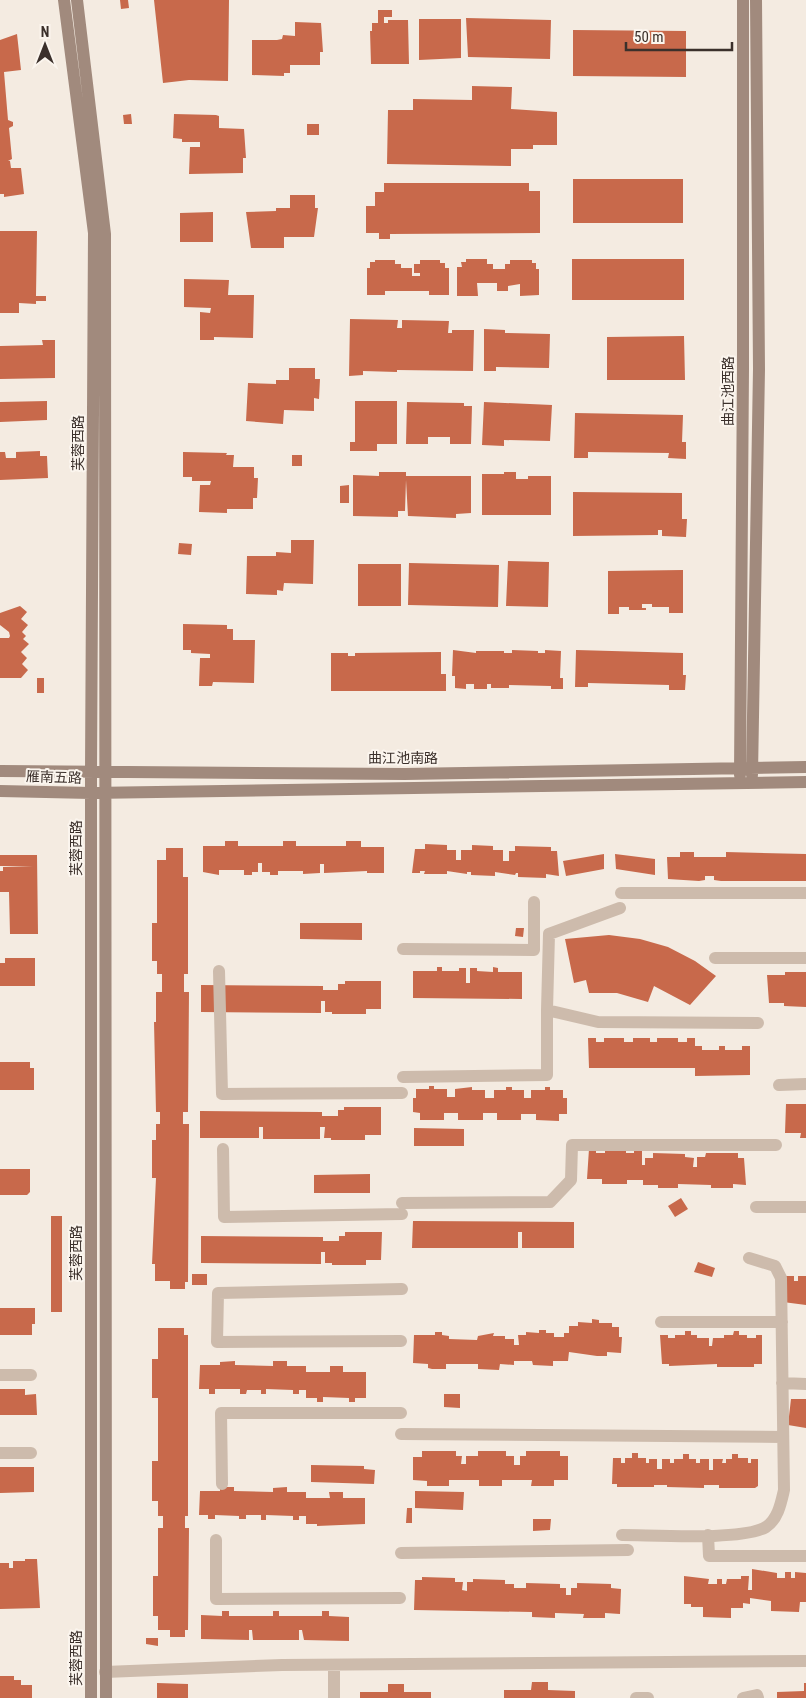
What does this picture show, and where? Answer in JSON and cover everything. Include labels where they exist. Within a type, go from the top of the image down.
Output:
[{"type":"main road","name":"芙蓉西路","points":[[64,0],[94,233],[91,772],[92,1698]]},
{"type":"main road","name":"芙蓉西路","points":[[77,0],[105,234],[107,773],[106,1698]]},
{"type":"main road","name":"曲江池西路","points":[[743,0],[746,782]]},
{"type":"main road","name":"曲江池西路","points":[[746,767],[759,369],[756,0]]},
{"type":"main road","name":"曲江池南路","points":[[0,771],[405,774],[806,767]]},
{"type":"main road","points":[[106,793],[806,782]]},
{"type":"main road","name":"雁南五路","points":[[0,791],[106,793]]},
{"type":"street","points":[[621,894],[806,894]]},
{"type":"street","points":[[403,949],[534,950],[534,902]]},
{"type":"street","points":[[402,1077],[547,1075],[549,934],[620,908]]},
{"type":"street","points":[[715,958],[806,958]]},
{"type":"street","points":[[219,971],[222,1094],[402,1093]]},
{"type":"street","points":[[548,1010],[598,1022],[758,1023]]},
{"type":"street","points":[[779,1084],[806,1084]]},
{"type":"street","points":[[224,1149],[224,1216],[550,1202],[571,1180],[572,1145],[776,1145]]},
{"type":"street","points":[[756,1207],[806,1207]]},
{"type":"street","points":[[622,1535],[744,1535],[767,1527],[779,1511],[784,1490],[782,1278],[775,1266],[749,1258]]},
{"type":"street","points":[[401,1341],[217,1342],[218,1292],[402,1289]]},
{"type":"street","points":[[660,1322],[782,1322]]},
{"type":"street","points":[[0,1375],[31,1375]]},
{"type":"street","points":[[782,1384],[806,1384]]},
{"type":"street","points":[[222,1484],[221,1413],[401,1413]]},
{"type":"street","points":[[401,1434],[783,1437]]},
{"type":"street","points":[[0,1453],[31,1453]]},
{"type":"street","points":[[708,1535],[709,1556],[806,1556]]},
{"type":"street","points":[[216,1540],[216,1599],[400,1598]]},
{"type":"street","points":[[401,1552],[628,1550]]},
{"type":"street","points":[[105,1672],[334,1665],[806,1661]]},
{"type":"street","points":[[334,1665],[334,1698]]},
{"type":"street","points":[[743,1698],[756,1695],[758,1698]]},
{"type":"street","points":[[636,1698],[648,1698]]},
{"type":"building","points":[[120,0],[128,0],[129,8],[121,9]]},
{"type":"building","points":[[154,0],[229,0],[228,81],[189,80],[163,83]]},
{"type":"building","points":[[378,10],[392,10],[392,17],[384,17],[384,23],[388,23],[388,20],[408,20],[409,64],[371,64],[370,31],[372,31],[372,23],[378,23]]},
{"type":"building","points":[[466,18],[551,20],[550,59],[468,57]]},
{"type":"building","points":[[419,19],[461,19],[461,58],[419,60]]},
{"type":"building","points":[[295,22],[321,23],[323,52],[320,52],[320,65],[290,65],[290,73],[284,73],[284,76],[252,75],[252,40],[277,40],[282,39],[283,35],[295,36]]},
{"type":"building","points":[[573,30],[686,31],[686,77],[573,76]]},
{"type":"building","points":[[17,34],[21,70],[4,72],[8,120],[13,122],[13,126],[9,128],[12,159],[8,161],[10,161],[11,168],[21,168],[24,194],[4,197],[4,194],[0,194],[0,40]]},
{"type":"building","points":[[472,86],[512,87],[511,109],[557,112],[557,145],[533,145],[533,149],[511,149],[511,166],[387,164],[388,110],[413,110],[413,99],[472,100]]},
{"type":"building","points":[[131,114],[132,124],[124,124],[123,115]]},
{"type":"building","points":[[174,114],[216,115],[219,116],[219,128],[244,129],[246,158],[243,158],[243,173],[189,174],[190,147],[200,147],[200,142],[182,142],[182,139],[173,138]]},
{"type":"building","points":[[307,124],[319,124],[319,135],[307,135]]},
{"type":"building","points":[[573,179],[683,179],[683,223],[573,223]]},
{"type":"building","points":[[384,183],[529,183],[529,191],[540,191],[540,233],[390,234],[390,239],[379,239],[379,233],[366,233],[366,206],[375,206],[375,192],[384,192]]},
{"type":"building","points":[[290,195],[315,195],[315,208],[318,208],[314,237],[284,237],[284,248],[251,248],[246,212],[276,211],[276,208],[290,208]]},
{"type":"building","points":[[213,212],[213,242],[180,242],[180,213]]},
{"type":"building","points":[[0,231],[37,231],[36,296],[46,296],[46,301],[36,301],[36,304],[19,303],[19,313],[0,313]]},
{"type":"building","points":[[466,259],[487,259],[487,264],[493,264],[493,269],[505,269],[505,264],[510,264],[510,260],[532,260],[532,263],[536,263],[536,269],[539,269],[539,295],[520,296],[520,284],[508,286],[508,291],[497,291],[497,283],[477,283],[478,296],[457,296],[457,267],[462,267],[461,262],[466,262]]},
{"type":"building","points":[[572,259],[684,259],[684,300],[572,300]]},
{"type":"building","points":[[375,260],[395,260],[395,264],[401,264],[401,268],[412,268],[412,276],[420,276],[420,273],[414,273],[414,264],[420,264],[420,260],[440,260],[440,263],[445,263],[445,268],[449,268],[449,295],[429,295],[429,291],[385,291],[385,295],[367,295],[367,268],[370,268],[370,262],[375,262]]},
{"type":"building","points":[[184,279],[229,280],[228,295],[254,295],[253,338],[214,337],[214,340],[200,340],[200,312],[210,313],[211,308],[184,307]]},
{"type":"building","points":[[350,319],[398,320],[397,328],[402,328],[402,320],[449,321],[448,333],[452,333],[452,330],[474,330],[473,371],[363,371],[363,375],[349,376]]},
{"type":"building","points":[[484,329],[505,330],[505,333],[550,334],[549,368],[496,367],[496,371],[484,371]]},
{"type":"building","points":[[684,336],[685,380],[607,380],[607,337]]},
{"type":"building","points":[[42,340],[55,340],[55,378],[0,379],[0,346],[43,345]]},
{"type":"building","points":[[289,368],[315,368],[315,379],[320,379],[319,399],[314,398],[314,411],[284,410],[283,424],[246,421],[248,383],[276,384],[276,380],[289,380]]},
{"type":"building","points":[[47,401],[47,420],[0,422],[0,402]]},
{"type":"building","points":[[355,401],[397,401],[397,444],[377,444],[377,451],[350,451],[350,442],[355,442]]},
{"type":"building","points":[[407,402],[464,403],[464,406],[472,406],[471,444],[450,444],[450,437],[428,437],[428,444],[406,444]]},
{"type":"building","points":[[484,402],[552,405],[550,441],[504,440],[504,446],[482,445]]},
{"type":"building","points":[[575,413],[683,415],[682,442],[686,442],[686,459],[668,458],[669,453],[588,452],[588,458],[574,458]]},
{"type":"building","points":[[40,451],[40,456],[47,456],[48,478],[0,480],[0,452],[5,452],[6,458],[16,458],[16,452]]},
{"type":"building","points":[[183,452],[227,453],[226,455],[234,455],[233,467],[254,467],[254,478],[258,478],[257,498],[253,498],[253,509],[227,509],[227,513],[199,512],[200,485],[210,485],[211,481],[192,481],[192,477],[183,477]]},
{"type":"building","points":[[292,455],[302,455],[302,466],[292,466]]},
{"type":"building","points":[[379,472],[406,472],[406,476],[471,476],[471,513],[456,514],[456,518],[408,516],[406,480],[405,511],[398,511],[398,517],[353,516],[353,475],[379,476]]},
{"type":"building","points":[[504,472],[516,472],[516,479],[528,479],[528,476],[551,476],[551,515],[482,515],[482,474],[504,474]]},
{"type":"building","points":[[349,485],[349,503],[340,503],[340,486]]},
{"type":"building","points":[[573,492],[682,493],[682,519],[687,519],[686,537],[662,536],[662,530],[658,530],[658,535],[573,536]]},
{"type":"building","points":[[291,540],[314,540],[313,584],[284,583],[283,591],[277,590],[277,595],[246,594],[247,556],[276,556],[276,552],[291,553]]},
{"type":"building","points":[[179,543],[192,544],[191,555],[178,554]]},
{"type":"building","points":[[508,561],[549,562],[548,607],[506,606]]},
{"type":"building","points":[[409,563],[499,565],[498,607],[408,605]]},
{"type":"building","points":[[358,564],[401,564],[401,606],[358,606]]},
{"type":"building","points":[[683,570],[683,613],[669,613],[669,607],[652,607],[652,604],[642,604],[642,608],[646,608],[646,610],[629,610],[629,607],[619,607],[619,614],[608,614],[608,571]]},
{"type":"building","points":[[20,606],[27,612],[21,619],[28,625],[22,632],[26,636],[23,639],[29,644],[21,652],[27,658],[22,664],[28,670],[21,678],[0,678],[0,638],[9,638],[10,636],[9,632],[0,625],[0,613]]},
{"type":"building","points":[[183,624],[227,625],[227,629],[233,629],[233,640],[255,640],[254,683],[213,682],[212,686],[199,686],[200,658],[210,658],[210,654],[191,653],[191,650],[183,650]]},
{"type":"building","points":[[453,650],[476,653],[476,651],[504,651],[504,653],[512,653],[512,650],[538,651],[538,653],[545,653],[545,650],[561,651],[560,678],[563,678],[563,689],[551,689],[551,686],[509,685],[509,688],[491,688],[491,684],[487,684],[487,689],[474,689],[474,684],[466,684],[466,689],[455,688],[455,676],[452,676]]},
{"type":"building","points":[[576,650],[683,653],[683,675],[686,675],[685,690],[669,690],[669,685],[588,683],[588,687],[575,687]]},
{"type":"building","points":[[441,652],[441,674],[446,674],[446,691],[331,691],[331,653],[348,653],[348,656],[355,656],[355,653]]},
{"type":"building","points":[[37,678],[44,678],[44,693],[37,693]]},
{"type":"building","points":[[225,841],[238,841],[238,846],[283,846],[283,841],[296,841],[296,846],[346,846],[346,841],[361,841],[361,847],[384,847],[384,873],[367,873],[367,871],[324,873],[324,864],[320,864],[320,873],[303,874],[303,871],[278,871],[278,875],[270,875],[270,872],[262,872],[262,863],[258,863],[258,872],[252,872],[252,875],[244,875],[244,870],[219,870],[219,875],[203,872],[203,846],[225,846]]},
{"type":"building","points":[[425,844],[447,845],[447,850],[456,850],[456,860],[461,860],[461,850],[472,850],[472,845],[493,846],[493,850],[503,850],[503,861],[509,861],[509,851],[515,851],[515,846],[551,847],[551,851],[557,851],[559,876],[546,874],[546,878],[518,877],[518,873],[515,875],[495,872],[495,876],[471,875],[471,872],[467,872],[467,874],[447,871],[447,874],[424,874],[425,871],[412,873],[415,849],[425,849]]},
{"type":"building","points":[[166,848],[183,848],[183,877],[188,877],[188,974],[184,974],[184,992],[189,992],[188,1112],[183,1112],[183,1124],[189,1124],[188,1282],[185,1282],[185,1289],[170,1289],[170,1281],[155,1281],[155,1264],[152,1264],[156,1178],[152,1178],[152,1140],[156,1140],[156,1124],[160,1124],[160,1112],[156,1112],[154,1022],[156,1022],[156,992],[162,992],[162,974],[157,974],[157,961],[152,961],[152,923],[157,923],[157,860],[166,860]]},
{"type":"building","points":[[680,852],[694,852],[694,857],[726,857],[726,852],[806,854],[806,881],[721,881],[714,880],[714,876],[705,876],[705,880],[699,881],[668,879],[667,857],[680,857]]},
{"type":"building","points":[[604,854],[604,869],[566,876],[563,861]]},
{"type":"building","points":[[615,854],[655,859],[655,875],[616,869]]},
{"type":"building","points":[[0,855],[37,855],[38,934],[10,934],[9,892],[0,892],[0,871],[3,871],[3,867],[33,866],[0,866]]},
{"type":"building","points":[[300,923],[362,923],[362,940],[300,939]]},
{"type":"building","points":[[516,928],[524,928],[523,937],[515,936]]},
{"type":"building","points":[[609,935],[640,939],[668,947],[695,961],[716,976],[690,1005],[654,986],[648,1002],[617,993],[589,993],[586,980],[574,983],[565,939]]},
{"type":"building","points":[[5,958],[35,958],[35,986],[0,986],[0,963],[5,963]]},
{"type":"building","points":[[437,967],[442,967],[442,971],[459,971],[459,968],[466,968],[466,983],[470,983],[470,968],[477,968],[477,971],[493,972],[493,967],[498,968],[498,972],[522,972],[522,999],[413,998],[413,971],[437,971]]},
{"type":"building","points":[[785,972],[806,972],[806,1007],[784,1006],[784,1003],[769,1003],[767,975],[785,975]]},
{"type":"building","points":[[345,981],[381,981],[381,1009],[366,1009],[366,1014],[332,1014],[332,1012],[325,1012],[325,1001],[321,1001],[321,1013],[201,1012],[201,985],[323,986],[323,990],[338,990],[338,984],[345,984]]},
{"type":"building","points":[[588,1038],[596,1038],[596,1042],[604,1042],[604,1038],[624,1038],[624,1042],[633,1042],[633,1038],[650,1038],[650,1042],[657,1042],[657,1038],[678,1038],[678,1042],[687,1042],[687,1038],[695,1038],[695,1046],[702,1046],[702,1050],[719,1050],[719,1046],[725,1046],[725,1050],[742,1050],[742,1046],[750,1046],[750,1075],[695,1076],[695,1068],[589,1068]]},
{"type":"building","points":[[0,1062],[30,1062],[30,1068],[34,1068],[34,1090],[0,1090]]},
{"type":"building","points":[[429,1086],[434,1086],[434,1089],[447,1089],[447,1097],[455,1097],[455,1089],[472,1087],[472,1090],[485,1090],[485,1098],[494,1098],[494,1090],[506,1090],[506,1087],[512,1087],[512,1090],[524,1090],[524,1098],[531,1098],[531,1090],[545,1090],[545,1087],[550,1087],[550,1090],[563,1090],[563,1098],[567,1098],[567,1114],[559,1114],[559,1121],[536,1120],[536,1114],[521,1114],[521,1120],[497,1120],[497,1113],[483,1113],[483,1120],[458,1120],[458,1113],[444,1113],[444,1120],[420,1120],[420,1113],[413,1112],[413,1098],[416,1098],[416,1089],[429,1089]]},
{"type":"building","points":[[786,1104],[806,1104],[806,1138],[800,1138],[801,1133],[785,1133]]},
{"type":"building","points":[[344,1107],[381,1107],[381,1135],[365,1135],[365,1140],[331,1140],[331,1138],[324,1138],[325,1127],[320,1127],[320,1139],[263,1139],[263,1127],[259,1127],[259,1138],[200,1138],[200,1111],[322,1112],[322,1116],[338,1116],[338,1110],[344,1110]]},
{"type":"building","points":[[414,1128],[464,1129],[464,1146],[414,1146]]},
{"type":"building","points":[[589,1149],[596,1149],[596,1153],[605,1153],[605,1149],[626,1149],[626,1153],[642,1150],[642,1165],[645,1165],[645,1158],[653,1158],[653,1153],[685,1154],[685,1157],[694,1158],[693,1167],[697,1167],[697,1157],[705,1157],[706,1153],[738,1153],[738,1158],[744,1158],[746,1185],[733,1184],[733,1188],[711,1188],[711,1185],[678,1184],[678,1188],[658,1188],[658,1185],[643,1185],[643,1180],[627,1180],[627,1184],[602,1184],[602,1179],[587,1179]]},
{"type":"building","points":[[0,1169],[30,1169],[30,1192],[27,1195],[0,1195]]},
{"type":"building","points":[[370,1174],[370,1193],[314,1193],[314,1175]]},
{"type":"building","points":[[681,1198],[688,1209],[675,1217],[668,1206]]},
{"type":"building","points":[[51,1216],[62,1216],[62,1312],[51,1312]]},
{"type":"building","points":[[413,1221],[574,1222],[574,1248],[522,1248],[522,1232],[518,1232],[518,1248],[412,1248]]},
{"type":"building","points":[[345,1232],[382,1232],[381,1260],[366,1260],[366,1265],[332,1265],[332,1263],[325,1263],[325,1252],[321,1252],[321,1264],[201,1263],[201,1236],[323,1237],[323,1241],[339,1241],[339,1236],[345,1236]]},
{"type":"building","points":[[698,1262],[715,1268],[712,1277],[694,1272]]},
{"type":"building","points":[[192,1274],[207,1274],[207,1285],[192,1285]]},
{"type":"building","points":[[786,1276],[794,1276],[794,1281],[798,1281],[798,1276],[806,1276],[806,1305],[783,1302]]},
{"type":"building","points":[[0,1308],[35,1308],[35,1324],[32,1324],[32,1335],[0,1335]]},
{"type":"building","points":[[592,1319],[599,1320],[599,1323],[612,1323],[612,1327],[619,1327],[619,1337],[622,1337],[621,1353],[607,1352],[607,1356],[597,1356],[569,1352],[568,1361],[553,1361],[553,1366],[533,1365],[532,1361],[514,1361],[514,1365],[500,1364],[499,1370],[478,1369],[478,1364],[446,1364],[446,1369],[432,1369],[428,1368],[428,1364],[413,1363],[414,1335],[435,1335],[435,1332],[442,1332],[442,1335],[449,1336],[449,1339],[477,1340],[478,1336],[494,1333],[493,1336],[505,1336],[505,1339],[514,1339],[514,1345],[519,1345],[518,1335],[526,1335],[526,1332],[539,1333],[539,1330],[546,1330],[546,1333],[554,1333],[554,1337],[564,1337],[564,1333],[569,1333],[569,1326],[578,1326],[578,1322],[592,1323]]},
{"type":"building","points":[[158,1328],[184,1328],[184,1335],[188,1335],[188,1516],[185,1516],[185,1528],[189,1528],[188,1630],[185,1630],[185,1637],[170,1637],[170,1630],[158,1630],[158,1616],[153,1616],[153,1576],[158,1576],[158,1528],[163,1528],[163,1516],[158,1516],[158,1501],[152,1501],[152,1461],[158,1461],[158,1398],[152,1398],[152,1359],[158,1359]]},
{"type":"building","points":[[685,1331],[691,1331],[691,1335],[697,1335],[697,1338],[709,1338],[709,1346],[712,1346],[713,1338],[724,1338],[724,1335],[733,1335],[734,1331],[739,1331],[739,1335],[747,1335],[747,1338],[756,1338],[756,1335],[762,1335],[762,1364],[754,1364],[754,1367],[717,1367],[717,1364],[669,1366],[669,1364],[662,1364],[660,1335],[668,1335],[668,1338],[675,1338],[675,1335],[685,1335]]},
{"type":"building","points":[[235,1361],[235,1365],[273,1366],[273,1361],[287,1361],[287,1366],[306,1366],[306,1372],[330,1372],[330,1366],[343,1366],[343,1372],[366,1372],[366,1398],[355,1398],[355,1402],[349,1402],[349,1398],[323,1397],[323,1402],[317,1402],[317,1398],[306,1398],[306,1390],[299,1390],[299,1394],[293,1394],[293,1390],[266,1389],[266,1394],[261,1394],[261,1390],[247,1390],[246,1394],[240,1394],[240,1389],[215,1389],[215,1394],[209,1394],[209,1389],[199,1389],[200,1365],[220,1365],[220,1362]]},
{"type":"building","points":[[0,1389],[25,1389],[25,1395],[36,1394],[37,1415],[0,1415]]},
{"type":"building","points":[[444,1394],[460,1394],[460,1408],[444,1407]]},
{"type":"building","points":[[791,1399],[806,1399],[806,1428],[788,1425]]},
{"type":"building","points":[[422,1451],[456,1451],[456,1456],[462,1456],[461,1464],[466,1464],[466,1456],[478,1456],[478,1451],[506,1451],[506,1456],[514,1456],[514,1465],[520,1465],[520,1456],[526,1456],[526,1451],[560,1451],[560,1456],[568,1456],[568,1480],[554,1480],[554,1486],[531,1486],[532,1480],[502,1480],[502,1486],[479,1486],[479,1480],[449,1480],[449,1486],[427,1486],[427,1481],[413,1480],[413,1457],[422,1457]]},
{"type":"building","points":[[632,1453],[638,1453],[638,1458],[646,1458],[646,1463],[649,1463],[649,1459],[657,1459],[657,1469],[662,1469],[662,1459],[670,1459],[670,1463],[674,1463],[674,1459],[683,1459],[683,1454],[689,1454],[689,1459],[696,1459],[696,1463],[700,1463],[700,1459],[709,1459],[709,1470],[713,1470],[713,1459],[723,1459],[722,1463],[726,1463],[726,1459],[732,1459],[732,1454],[738,1454],[738,1458],[748,1458],[748,1463],[751,1463],[751,1459],[758,1459],[758,1486],[755,1488],[719,1488],[719,1485],[704,1485],[704,1488],[667,1487],[667,1485],[617,1487],[617,1484],[612,1484],[613,1458],[621,1458],[621,1463],[625,1463],[625,1458],[632,1458]]},
{"type":"building","points":[[311,1465],[364,1466],[364,1469],[375,1470],[374,1484],[311,1482]]},
{"type":"building","points":[[0,1467],[34,1467],[34,1492],[0,1493]]},
{"type":"building","points":[[220,1487],[234,1487],[234,1491],[273,1492],[273,1488],[287,1487],[287,1492],[306,1492],[306,1498],[330,1498],[329,1492],[343,1492],[343,1498],[365,1498],[365,1524],[317,1526],[317,1524],[306,1524],[306,1516],[299,1516],[299,1520],[293,1520],[293,1516],[266,1515],[266,1520],[261,1520],[261,1515],[246,1515],[246,1519],[239,1519],[239,1516],[215,1515],[215,1519],[208,1519],[208,1515],[199,1515],[200,1491],[220,1491]]},
{"type":"building","points":[[415,1491],[464,1492],[463,1510],[415,1508]]},
{"type":"building","points":[[407,1508],[412,1508],[412,1523],[406,1523]]},
{"type":"building","points":[[533,1519],[551,1519],[550,1530],[533,1531]]},
{"type":"building","points":[[25,1559],[37,1559],[40,1608],[0,1609],[0,1563],[9,1563],[9,1568],[13,1568],[13,1561],[25,1561]]},
{"type":"building","points":[[752,1569],[777,1573],[777,1578],[785,1578],[785,1572],[791,1572],[791,1578],[795,1578],[795,1572],[806,1573],[806,1602],[800,1602],[799,1612],[771,1611],[771,1601],[750,1598],[750,1604],[743,1603],[743,1608],[731,1608],[731,1618],[703,1617],[703,1607],[691,1607],[691,1604],[684,1604],[684,1576],[709,1579],[708,1584],[717,1584],[717,1579],[722,1579],[722,1584],[726,1584],[727,1579],[741,1579],[741,1576],[749,1576],[748,1590],[752,1590]]},
{"type":"building","points":[[422,1577],[455,1578],[455,1582],[463,1582],[462,1590],[467,1591],[467,1582],[473,1582],[473,1579],[505,1580],[505,1584],[514,1584],[514,1588],[526,1588],[526,1583],[560,1584],[560,1588],[566,1588],[566,1595],[571,1595],[571,1588],[577,1588],[577,1583],[611,1584],[611,1588],[621,1589],[620,1614],[605,1613],[605,1618],[583,1618],[584,1614],[555,1613],[555,1618],[532,1617],[532,1612],[414,1610],[415,1580],[422,1580]]},
{"type":"building","points":[[222,1611],[229,1611],[229,1616],[273,1616],[273,1611],[279,1611],[279,1616],[322,1616],[322,1611],[329,1611],[329,1616],[349,1617],[349,1641],[304,1640],[302,1630],[299,1630],[299,1640],[253,1640],[252,1630],[249,1630],[249,1640],[201,1639],[201,1615],[222,1616]]},
{"type":"building","points":[[146,1638],[158,1638],[158,1646],[146,1644]]},
{"type":"building","points":[[0,1676],[14,1676],[14,1680],[21,1680],[21,1685],[32,1685],[32,1698],[0,1698]]},
{"type":"building","points":[[532,1682],[548,1682],[548,1690],[575,1691],[575,1698],[504,1698],[504,1690],[531,1690]]},
{"type":"building","points":[[157,1683],[188,1684],[188,1698],[157,1698]]},
{"type":"building","points":[[804,1683],[806,1683],[806,1698],[777,1698],[777,1692],[804,1691]]},
{"type":"building","points":[[388,1684],[404,1684],[404,1692],[431,1692],[431,1698],[360,1698],[360,1692],[388,1692]]}]
